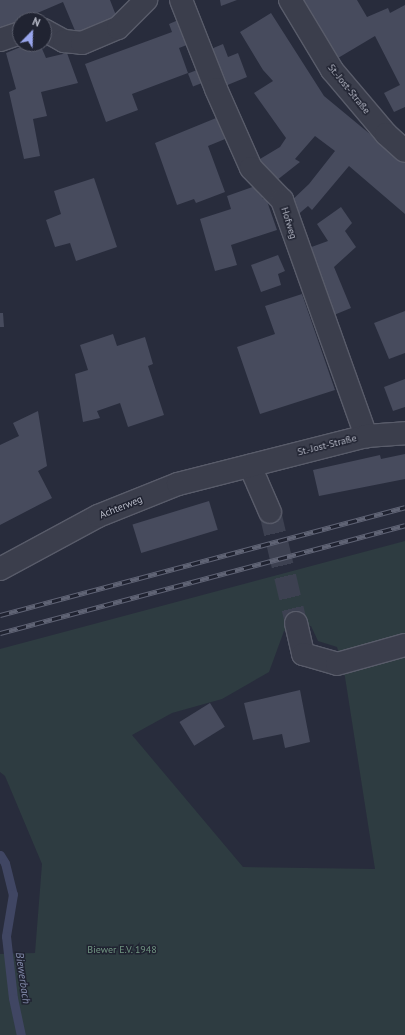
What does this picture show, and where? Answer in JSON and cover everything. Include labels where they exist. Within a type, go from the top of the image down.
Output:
[{"type":"street","points":[[52,34],[64,41],[82,43],[118,28],[146,0]]},
{"type":"street","name":"Hofweg","points":[[181,0],[216,89],[251,168],[282,200],[366,436]]},
{"type":"street","name":"St.-Jost-Straße","points":[[290,0],[332,70],[386,134],[405,151]]},
{"type":"street","points":[[0,40],[12,36]]},
{"type":"street","name":"St.-Jost-Straße","points":[[250,466],[366,436],[405,433]]},
{"type":"street","points":[[250,466],[270,512]]},
{"type":"street","name":"Achterweg","points":[[0,569],[98,516],[178,484],[250,466]]},
{"type":"street","points":[[296,622],[303,654],[338,664],[405,645]]},
{"type":"green space","name":"Biewer E.V. 1948","points":[[405,541],[405,1035],[0,1035],[0,954],[35,953],[42,864],[5,776],[0,772],[0,649]],"holes":[[[311,626],[318,641],[337,647],[345,677],[375,869],[243,867],[132,735],[172,713],[222,699],[269,672],[284,631]]]},
{"type":"building","points":[[0,0],[110,0],[117,18],[76,33],[63,2],[40,12],[12,12],[12,24],[0,29]]},
{"type":"building","points":[[220,0],[237,0],[221,6]]},
{"type":"building","points":[[300,0],[357,0],[367,17],[388,8],[390,13],[405,5],[405,107],[394,112],[384,93],[400,85],[375,36],[338,58]]},
{"type":"building","points":[[271,13],[324,96],[405,163],[405,214],[349,166],[312,210],[308,206],[295,217],[289,203],[309,184],[335,151],[315,136],[295,159],[300,162],[272,184],[255,162],[280,147],[286,138],[254,93],[273,81],[263,70],[240,32]]},
{"type":"building","points":[[183,18],[192,43],[179,48],[188,73],[132,94],[138,110],[106,122],[85,64],[172,32],[169,24]]},
{"type":"building","points":[[223,44],[228,57],[238,53],[247,77],[225,86],[211,49]]},
{"type":"building","points":[[12,51],[12,52],[43,52],[46,58],[67,53],[78,83],[41,92],[47,116],[33,119],[40,156],[24,159],[9,92],[16,89],[6,53]]},
{"type":"building","points":[[202,68],[207,81],[193,86],[188,73]]},
{"type":"building","points":[[221,116],[230,137],[208,146],[225,192],[196,203],[194,199],[177,205],[155,143]]},
{"type":"building","points":[[94,178],[117,247],[76,261],[70,243],[55,247],[46,220],[61,214],[54,191]]},
{"type":"building","points":[[258,185],[263,199],[266,198],[277,230],[231,245],[237,265],[215,271],[200,219],[231,209],[227,196]]},
{"type":"building","points":[[341,207],[352,223],[345,231],[356,247],[334,267],[351,308],[329,317],[306,249],[328,241],[317,224]]},
{"type":"building","points":[[278,255],[285,271],[278,274],[281,285],[261,292],[251,265]]},
{"type":"building","points":[[302,294],[335,390],[260,414],[237,347],[275,334],[265,306]]},
{"type":"building","points":[[405,311],[405,353],[389,359],[374,323]]},
{"type":"building","points":[[0,313],[3,313],[4,327],[0,327]]},
{"type":"building","points":[[113,334],[117,346],[145,337],[153,364],[148,366],[164,415],[128,427],[120,403],[97,411],[100,418],[83,422],[75,374],[88,370],[80,345]]},
{"type":"building","points":[[405,379],[405,407],[393,411],[384,387]]},
{"type":"building","points":[[38,411],[47,466],[38,471],[52,498],[0,525],[0,445],[19,436],[13,423]]},
{"type":"building","points":[[405,454],[405,479],[319,496],[313,470],[380,455],[381,459]]},
{"type":"building","points":[[209,501],[218,530],[141,553],[132,524]]},
{"type":"building","points":[[300,690],[310,742],[285,748],[282,734],[253,740],[244,703]]},
{"type":"building","points":[[210,703],[225,727],[194,746],[179,722]]},
{"type":"waterway","name":"Biewerbach","points":[[0,855],[5,863],[13,894],[6,936],[13,998],[21,1035]]},
{"type":"tunnel","points":[[270,512],[296,623]]},
{"type":"railway","points":[[0,615],[405,507]]},
{"type":"railway","points":[[0,633],[405,525]]}]
